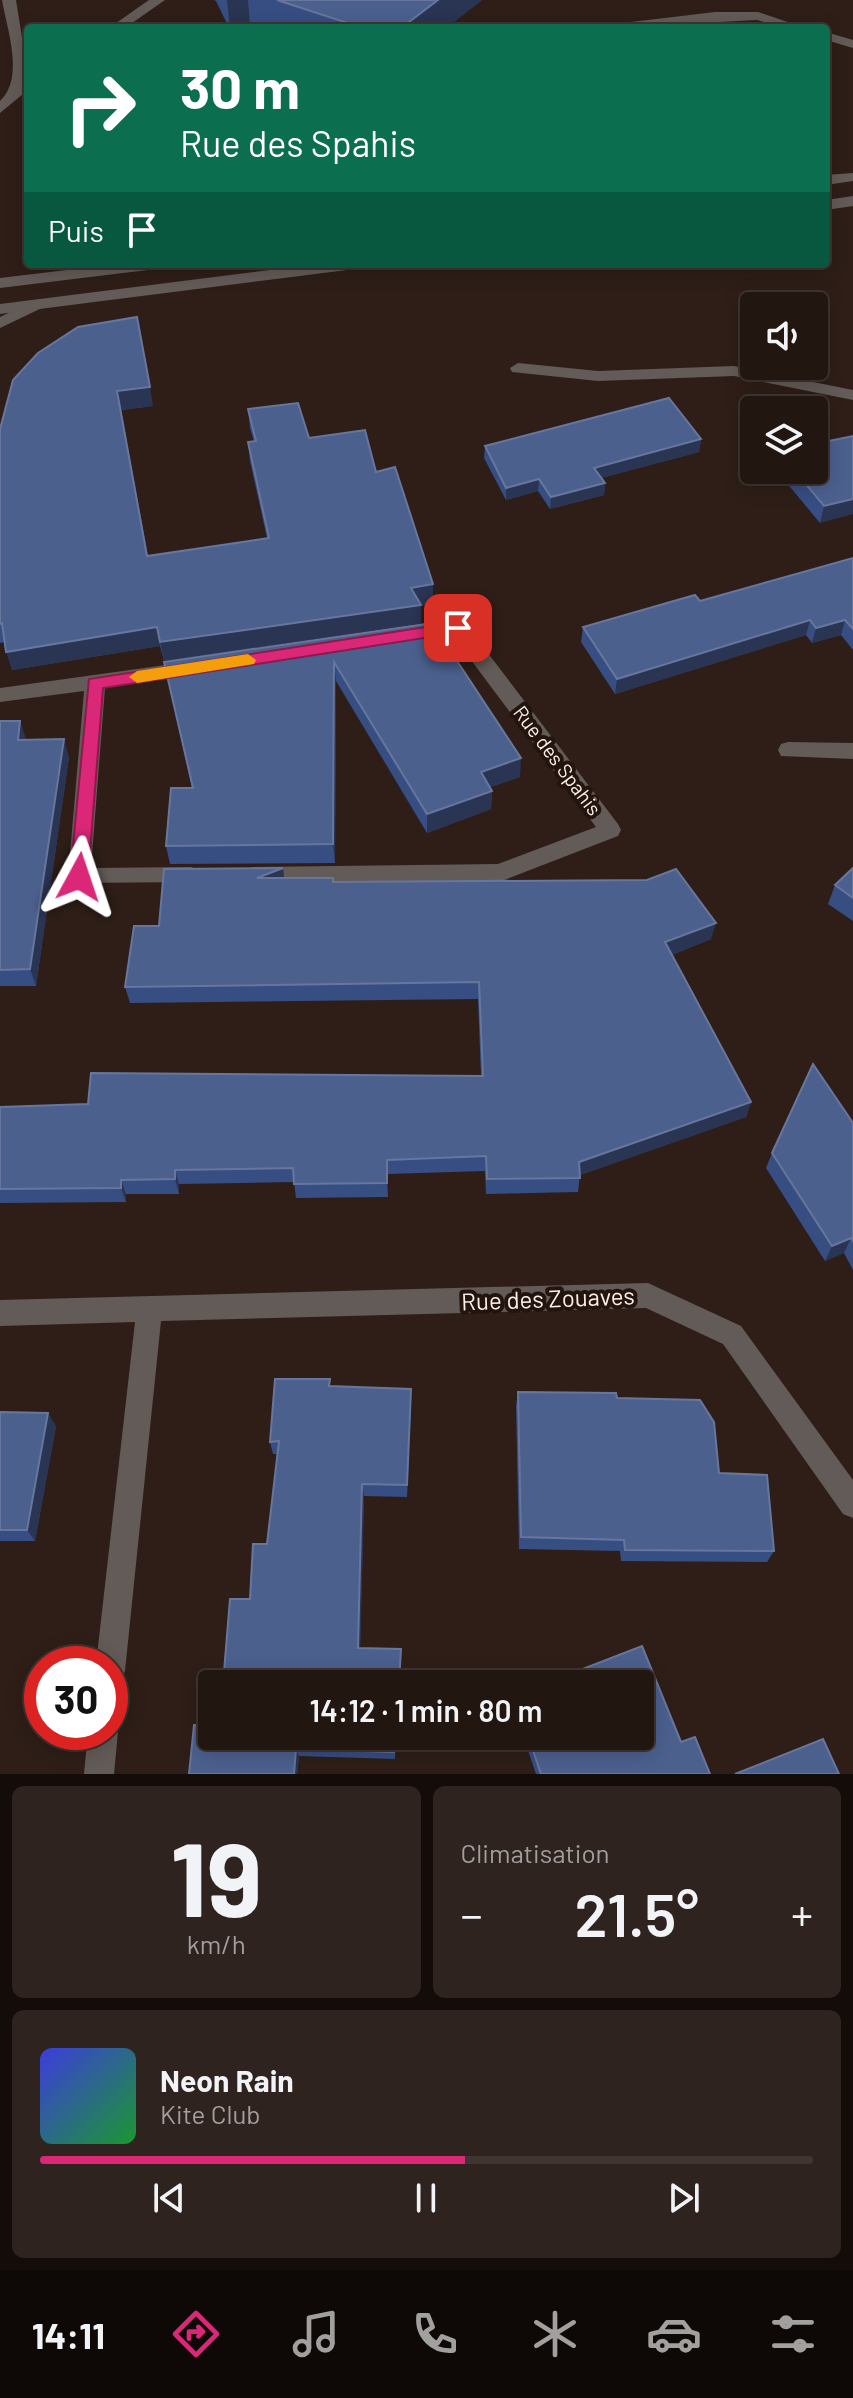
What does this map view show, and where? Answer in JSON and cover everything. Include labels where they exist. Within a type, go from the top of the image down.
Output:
[{"type":"street","points":[[0,109],[22,90],[9,0]]},
{"type":"street","points":[[122,24],[154,1]]},
{"type":"street","points":[[648,24],[715,16],[758,16],[785,24]]},
{"type":"street","points":[[830,37],[853,44]]},
{"type":"street","points":[[830,180],[853,177]]},
{"type":"street","points":[[830,204],[853,201]]},
{"type":"street","points":[[0,283],[123,268]]},
{"type":"street","points":[[0,309],[323,268]]},
{"type":"street","points":[[0,323],[38,304]]},
{"type":"street","points":[[518,368],[598,376],[734,371],[853,395]]},
{"type":"street","name":"Rue des Spahis","points":[[95,683],[79,877],[499,873],[610,830],[458,628],[395,637]]},
{"type":"street","points":[[0,695],[221,664]]},
{"type":"street","points":[[788,750],[853,751]]},
{"type":"street","name":"Rue des Zouaves","points":[[0,1313],[648,1295],[732,1335],[853,1504]]},
{"type":"street","points":[[113,1646],[149,1310]]},
{"type":"street","points":[[99,1774],[101,1750]]},
{"type":"building","points":[[277,0],[438,0],[406,24],[351,24]]},
{"type":"building","points":[[137,317],[150,387],[117,391],[147,556],[269,538],[248,442],[256,441],[248,409],[298,403],[309,438],[365,430],[376,472],[395,467],[433,584],[411,588],[421,605],[160,642],[157,627],[6,652],[0,624],[0,429],[13,380],[38,353],[78,327]]},
{"type":"building","points":[[669,398],[701,439],[594,468],[605,483],[551,497],[539,479],[506,488],[485,446]]},
{"type":"building","points":[[853,436],[853,499],[824,506],[806,484],[828,484],[828,441]]},
{"type":"building","points":[[853,558],[853,629],[845,620],[816,628],[810,620],[617,679],[583,627],[695,595],[700,601]]},
{"type":"building","points":[[432,623],[521,758],[481,772],[492,791],[427,814],[334,662],[333,844],[166,846],[171,788],[193,788],[164,662]]},
{"type":"building","points":[[0,721],[20,721],[18,740],[64,739],[30,969],[0,970]]},
{"type":"building","points":[[283,868],[257,878],[333,878],[333,882],[647,880],[676,869],[716,923],[665,942],[751,1102],[579,1162],[580,1178],[487,1179],[486,1156],[387,1160],[387,1183],[294,1184],[293,1168],[175,1170],[175,1179],[121,1180],[121,1188],[0,1189],[0,1107],[88,1104],[91,1073],[483,1076],[479,982],[125,987],[134,926],[159,926],[164,869]]},
{"type":"building","points":[[853,868],[853,898],[835,885]]},
{"type":"building","points":[[813,1064],[853,1123],[853,1241],[851,1238],[832,1246],[772,1153]]},
{"type":"building","points":[[275,1379],[330,1379],[329,1386],[411,1389],[407,1485],[362,1484],[358,1648],[401,1649],[400,1670],[224,1670],[230,1599],[250,1599],[253,1544],[267,1544],[279,1441],[270,1442]]},
{"type":"building","points":[[518,1392],[616,1393],[617,1398],[700,1400],[714,1422],[719,1473],[767,1475],[774,1551],[625,1550],[624,1540],[521,1537]]},
{"type":"building","points":[[0,1412],[48,1413],[27,1530],[0,1530]]},
{"type":"building","points":[[642,1646],[652,1670],[580,1670]]},
{"type":"building","points":[[654,1676],[681,1742],[695,1737],[710,1774],[541,1774],[533,1750],[654,1750]]},
{"type":"building","points":[[194,1725],[198,1725],[198,1750],[296,1750],[294,1774],[189,1774]]},
{"type":"building","points":[[823,1739],[839,1774],[735,1774]]},
{"type":"building","points":[[329,1750],[394,1750],[394,1752]]},
{"type":"slow traffic","points":[[137,677],[248,660]]},
{"type":"route","points":[[79,877],[95,683],[458,628]]}]
